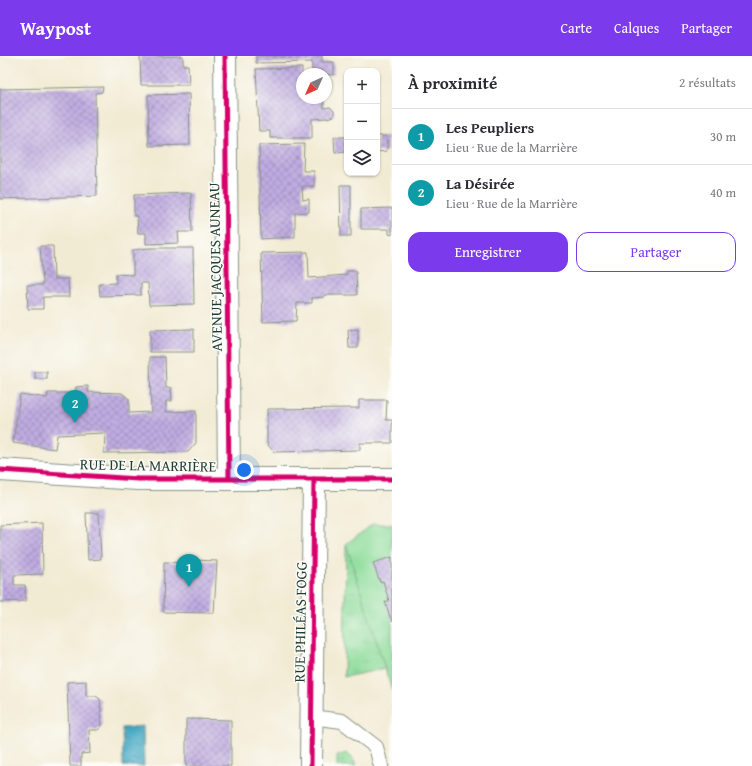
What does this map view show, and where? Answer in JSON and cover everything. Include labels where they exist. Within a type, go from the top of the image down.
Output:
[{"type":"street","name":"AVENUE JACQUES AUNEAU","points":[[225,56],[229,478]]},
{"type":"street","name":"RUE DE LA MARRIÈRE","points":[[0,470],[138,479],[392,479]]},
{"type":"street","name":"RUE PHILÉAS FOGG","points":[[311,766],[314,479]]},
{"type":"lane","points":[[311,717],[342,721],[376,747],[381,766]]},
{"type":"green space","points":[[373,524],[392,524],[392,691],[346,544]]},
{"type":"green space","points":[[346,544],[388,668],[344,677]]},
{"type":"green space","points":[[347,753],[353,759],[356,766],[337,766],[337,756]]},
{"type":"water","points":[[143,726],[144,766],[123,766],[122,728]]},
{"type":"building","points":[[140,56],[183,56],[183,65],[188,65],[189,85],[141,85]]},
{"type":"building","points":[[256,56],[322,56],[322,62],[334,62],[334,75],[332,75],[332,68],[312,68],[312,62],[256,63]]},
{"type":"building","points":[[296,68],[296,104],[324,104],[324,108],[330,107],[334,111],[334,116],[312,119],[312,138],[270,138],[270,131],[259,131],[256,69]]},
{"type":"building","points":[[103,87],[102,92],[95,93],[97,196],[0,199],[0,89]]},
{"type":"building","points":[[189,94],[190,145],[149,146],[148,95]]},
{"type":"building","points":[[380,136],[387,136],[387,151],[380,152]]},
{"type":"building","points":[[334,137],[344,137],[344,152],[335,153]]},
{"type":"building","points":[[304,144],[303,171],[314,171],[314,186],[302,186],[303,200],[309,199],[309,212],[295,213],[295,237],[261,239],[259,145]]},
{"type":"building","points":[[340,185],[351,185],[351,236],[341,236]]},
{"type":"building","points":[[191,193],[192,232],[178,232],[179,243],[146,244],[146,233],[138,233],[137,216],[134,216],[134,195]]},
{"type":"building","points":[[392,208],[392,235],[389,234],[389,229],[361,229],[361,209]]},
{"type":"building","points":[[40,246],[53,246],[54,279],[68,279],[69,297],[43,297],[43,309],[28,309],[27,285],[43,285]]},
{"type":"building","points":[[149,248],[193,248],[194,304],[149,305],[148,283],[141,283],[141,295],[100,296],[99,284],[116,283],[116,274],[133,275],[133,250]]},
{"type":"building","points":[[308,252],[309,278],[346,275],[347,271],[356,271],[357,295],[324,295],[324,297],[312,298],[312,303],[297,303],[296,321],[263,322],[261,253]]},
{"type":"building","points":[[194,329],[194,352],[150,352],[150,330]]},
{"type":"building","points":[[358,329],[358,348],[349,348],[348,330]]},
{"type":"building","points":[[150,357],[165,357],[166,388],[171,388],[172,401],[166,401],[166,412],[196,411],[196,443],[188,452],[104,453],[105,433],[57,435],[55,449],[13,443],[20,394],[47,398],[48,393],[75,393],[76,387],[88,386],[88,392],[122,393],[129,399],[129,413],[151,412]]},
{"type":"building","points":[[35,372],[47,372],[47,379],[35,379]]},
{"type":"building","points":[[359,400],[387,400],[386,420],[392,420],[392,443],[360,443],[360,450],[274,452],[267,444],[267,409],[359,408]]},
{"type":"building","points":[[86,513],[99,513],[101,559],[88,560]]},
{"type":"building","points":[[42,523],[43,574],[14,575],[14,585],[25,585],[26,601],[0,602],[0,525]]},
{"type":"building","points":[[392,557],[392,622],[385,602],[389,601],[383,581],[380,582],[373,563]]},
{"type":"building","points":[[193,560],[217,561],[214,613],[163,612],[164,562],[192,563]]},
{"type":"building","points":[[86,681],[86,696],[96,696],[100,699],[102,726],[98,730],[89,730],[90,753],[81,754],[81,766],[70,766],[67,682]]},
{"type":"building","points":[[186,719],[231,720],[231,766],[186,766]]},
{"type":"cycle path","points":[[225,56],[229,478]]},
{"type":"cycle path","points":[[0,470],[138,479],[392,479]]},
{"type":"cycle path","points":[[311,766],[314,479]]},
{"type":"place","name":"La Désirée","points":[[75,423]]},
{"type":"place","name":"Les Peupliers","points":[[189,587]]}]
